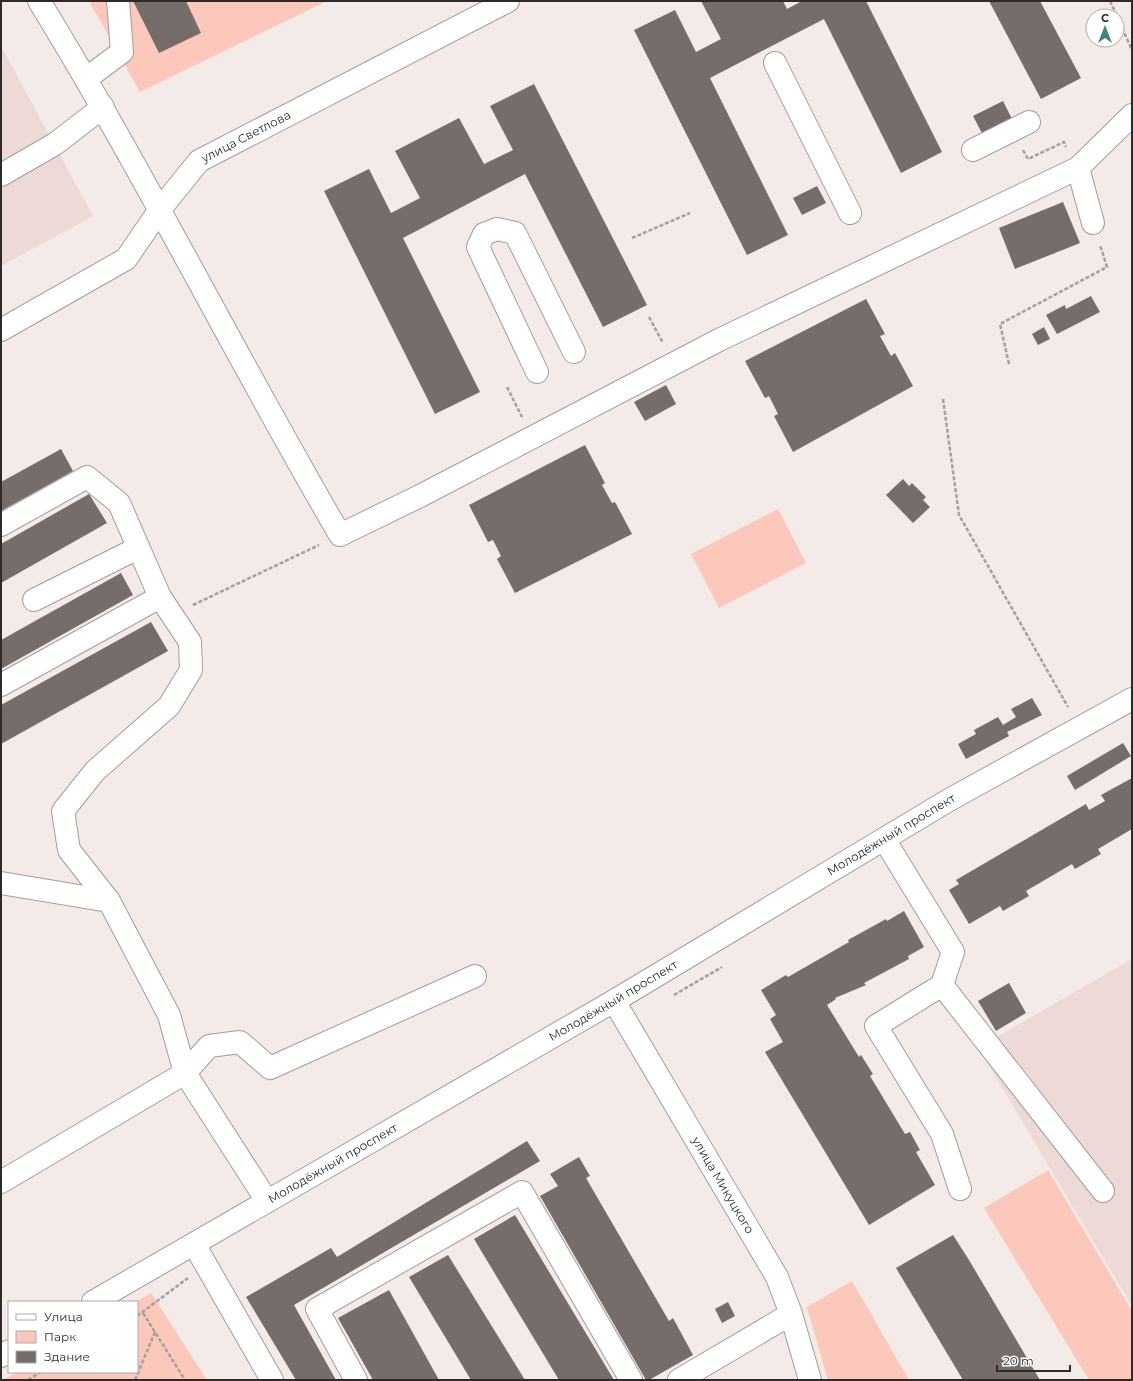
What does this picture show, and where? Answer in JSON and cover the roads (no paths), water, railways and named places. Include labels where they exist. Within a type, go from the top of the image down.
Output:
[{"type":"street","points":[[39,1],[87,78],[160,208],[303,473],[340,535],[420,496],[673,364],[1078,168],[1132,115]]},
{"type":"street","points":[[87,78],[122,52],[118,1]]},
{"type":"street","name":"улица Светлова","points":[[1,330],[126,259],[160,208],[199,161],[508,1]]},
{"type":"street","points":[[775,63],[850,213]]},
{"type":"street","points":[[1,174],[54,144],[103,108]]},
{"type":"street","points":[[973,150],[1021,126]]},
{"type":"street","points":[[1078,168],[1093,223]]},
{"type":"street","points":[[537,372],[478,247],[484,234],[497,228],[515,233],[574,352]]},
{"type":"street","points":[[1,525],[87,477],[119,503],[160,597],[190,642],[191,670],[169,706],[95,771],[63,811],[69,850],[109,901],[169,1015],[185,1073],[266,1201]]},
{"type":"street","points":[[34,600],[138,548]]},
{"type":"street","points":[[1,685],[160,597]]},
{"type":"street","name":"Молодёжный проспект","points":[[95,1301],[614,1001],[949,800],[1132,699]]},
{"type":"street","points":[[884,840],[952,952],[942,985],[876,1026],[942,1134],[960,1189]]},
{"type":"street","points":[[1,883],[109,901]]},
{"type":"street","points":[[1,1182],[185,1073],[209,1046],[240,1042],[270,1068],[475,976]]},
{"type":"street","points":[[942,985],[1103,1191]]},
{"type":"street","name":"улица Микуцкого","points":[[614,1001],[777,1277],[791,1314],[810,1380]]},
{"type":"street","points":[[356,1380],[317,1309],[522,1192],[631,1380]]},
{"type":"street","points":[[194,1244],[205,1266],[272,1380]]},
{"type":"street","points":[[679,1380],[791,1314]]}]
